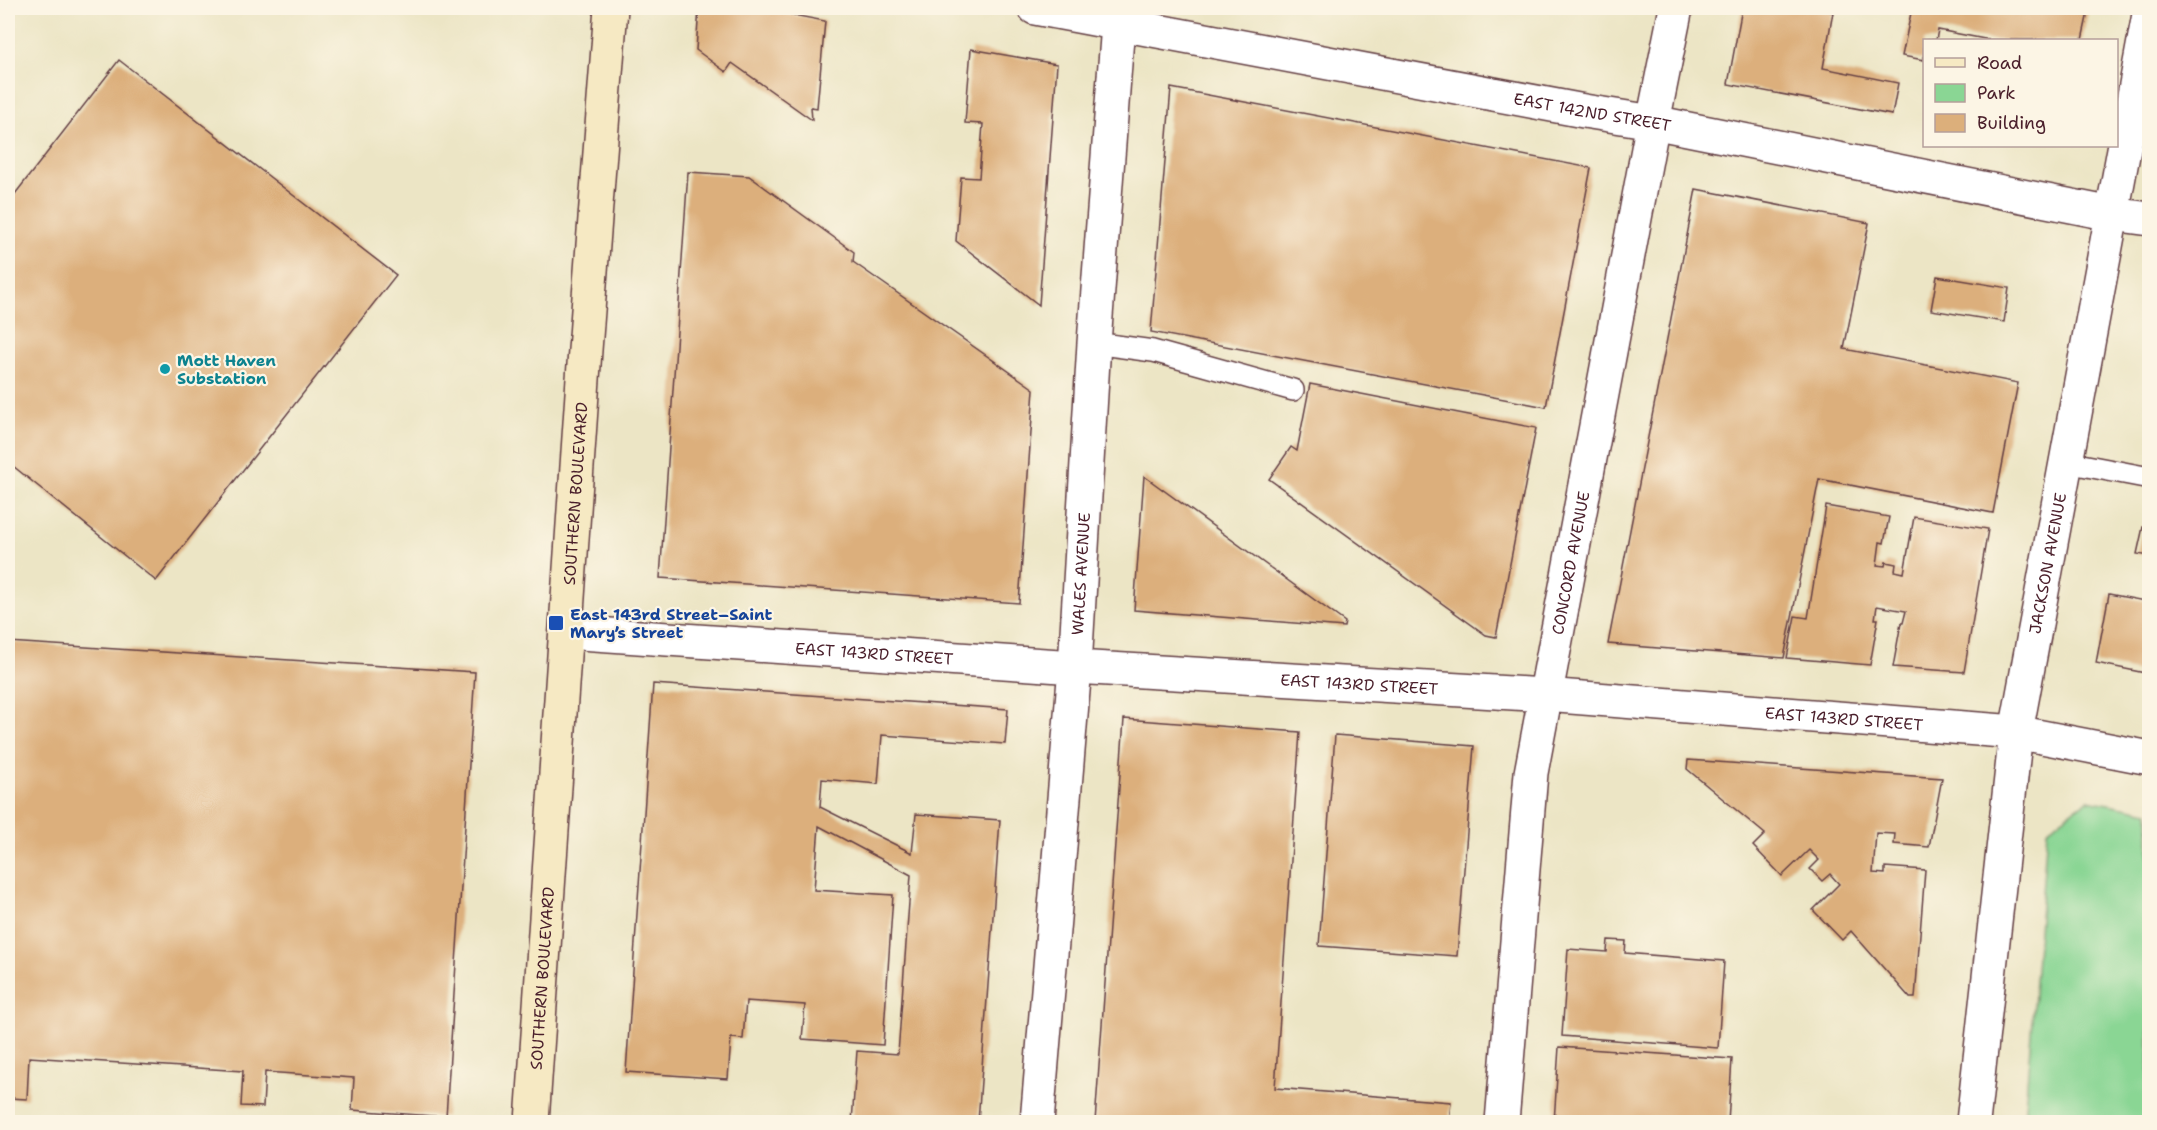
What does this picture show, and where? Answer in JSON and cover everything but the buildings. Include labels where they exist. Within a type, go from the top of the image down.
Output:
[{"type":"main road","name":"SOUTHERN BOULEVARD","points":[[532,1122],[611,8]]},
{"type":"street","name":"EAST 142ND STREET","points":[[1035,8],[1653,122],[2112,214],[2150,219]]},
{"type":"street","name":"CONCORD AVENUE","points":[[1502,1122],[1531,773],[1676,8]]},
{"type":"street","name":"JACKSON AVENUE","points":[[1973,1122],[2016,732],[2150,9]]},
{"type":"street","name":"WALES AVENUE","points":[[1037,1122],[1075,667],[1094,344],[1118,24]]},
{"type":"street","name":"EAST 143RD STREET","points":[[566,632],[1075,667],[1545,695],[2016,732],[2150,758]]},
{"type":"lane","points":[[1094,344],[1153,351],[1293,390]]},
{"type":"lane","points":[[2066,462],[2150,478]]},
{"type":"green space","points":[[2088,800],[2149,812],[2149,1122],[2024,1122],[2047,830]]},
{"type":"place","name":"Mott Haven Substation","points":[[165,369]]},
{"type":"place","name":"East 143rd Street–Saint Mary’s Street","points":[[556,623]]}]
